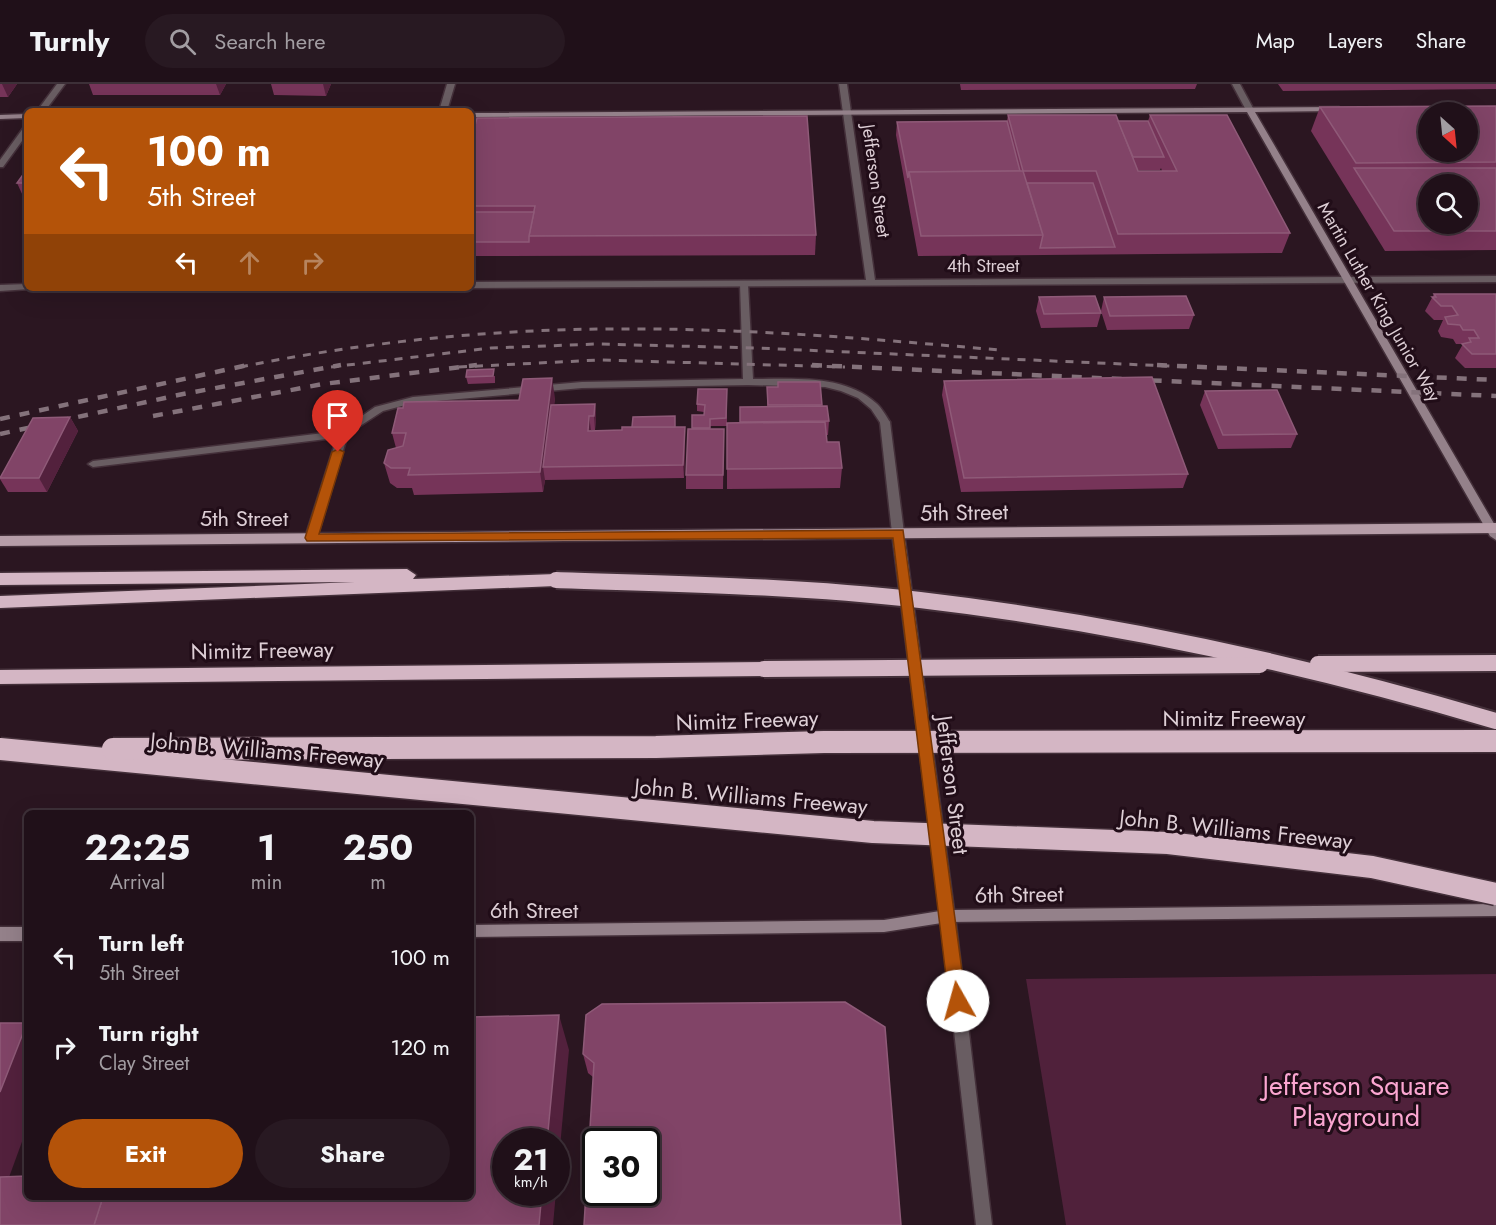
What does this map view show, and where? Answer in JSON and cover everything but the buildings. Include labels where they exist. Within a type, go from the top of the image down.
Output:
[{"type":"highway","points":[[0,579],[365,573],[833,592],[1007,611],[1166,637],[1406,694],[1496,721]]},
{"type":"highway","points":[[0,602],[556,580]]},
{"type":"highway","name":"Nimitz Freeway","points":[[0,677],[1496,663]]},
{"type":"highway","name":"Nimitz Freeway","points":[[0,749],[317,750],[824,742],[1496,741]]},
{"type":"highway","name":"John B. Williams Freeway","points":[[0,749],[873,832],[1167,843],[1372,867],[1496,894]]},
{"type":"main road","name":"5th Street","points":[[0,541],[1494,530]]},
{"type":"street","points":[[43,108],[61,84]]},
{"type":"street","points":[[444,108],[451,84]]},
{"type":"street","name":"Jefferson Street","points":[[843,84],[871,283]]},
{"type":"street","name":"Martin Luther King Junior Way","points":[[1236,84],[1346,280],[1494,530]]},
{"type":"street","points":[[474,115],[1344,109]]},
{"type":"street","points":[[0,117],[24,116]]},
{"type":"street","points":[[0,165],[24,133]]},
{"type":"street","name":"4th Street","points":[[474,285],[1496,279]]},
{"type":"street","points":[[93,464],[343,434],[379,409],[413,400],[582,385],[748,382],[744,284]]},
{"type":"street","points":[[0,288],[24,287]]},
{"type":"street","name":"Jefferson Street","points":[[748,382],[820,383],[839,388],[865,398],[878,407],[885,422],[948,916],[984,1225]]},
{"type":"street","points":[[311,538],[343,434]]},
{"type":"street","name":"6th Street","points":[[474,931],[884,926],[948,916],[1496,910]]},
{"type":"street","points":[[0,934],[24,934]]},
{"type":"green space","name":"Jefferson Square Playground","points":[[1496,974],[1496,1225],[1066,1225],[1026,979]]},
{"type":"railway","points":[[240,367],[381,344],[523,331],[667,329],[762,332],[999,350]]},
{"type":"railway","points":[[331,367],[491,348],[597,344],[756,348],[1191,367]]},
{"type":"railway","points":[[462,367],[599,360],[845,367]]},
{"type":"railway","points":[[0,419],[248,365]]},
{"type":"railway","points":[[0,434],[183,394],[341,365]]},
{"type":"railway","points":[[462,367],[477,365]]},
{"type":"railway","points":[[812,365],[1496,396]]},
{"type":"railway","points":[[1157,365],[1496,380]]},
{"type":"railway","points":[[153,416],[323,384],[462,367]]},
{"type":"route","points":[[338,452],[311,538],[898,533],[958,1001]]}]
